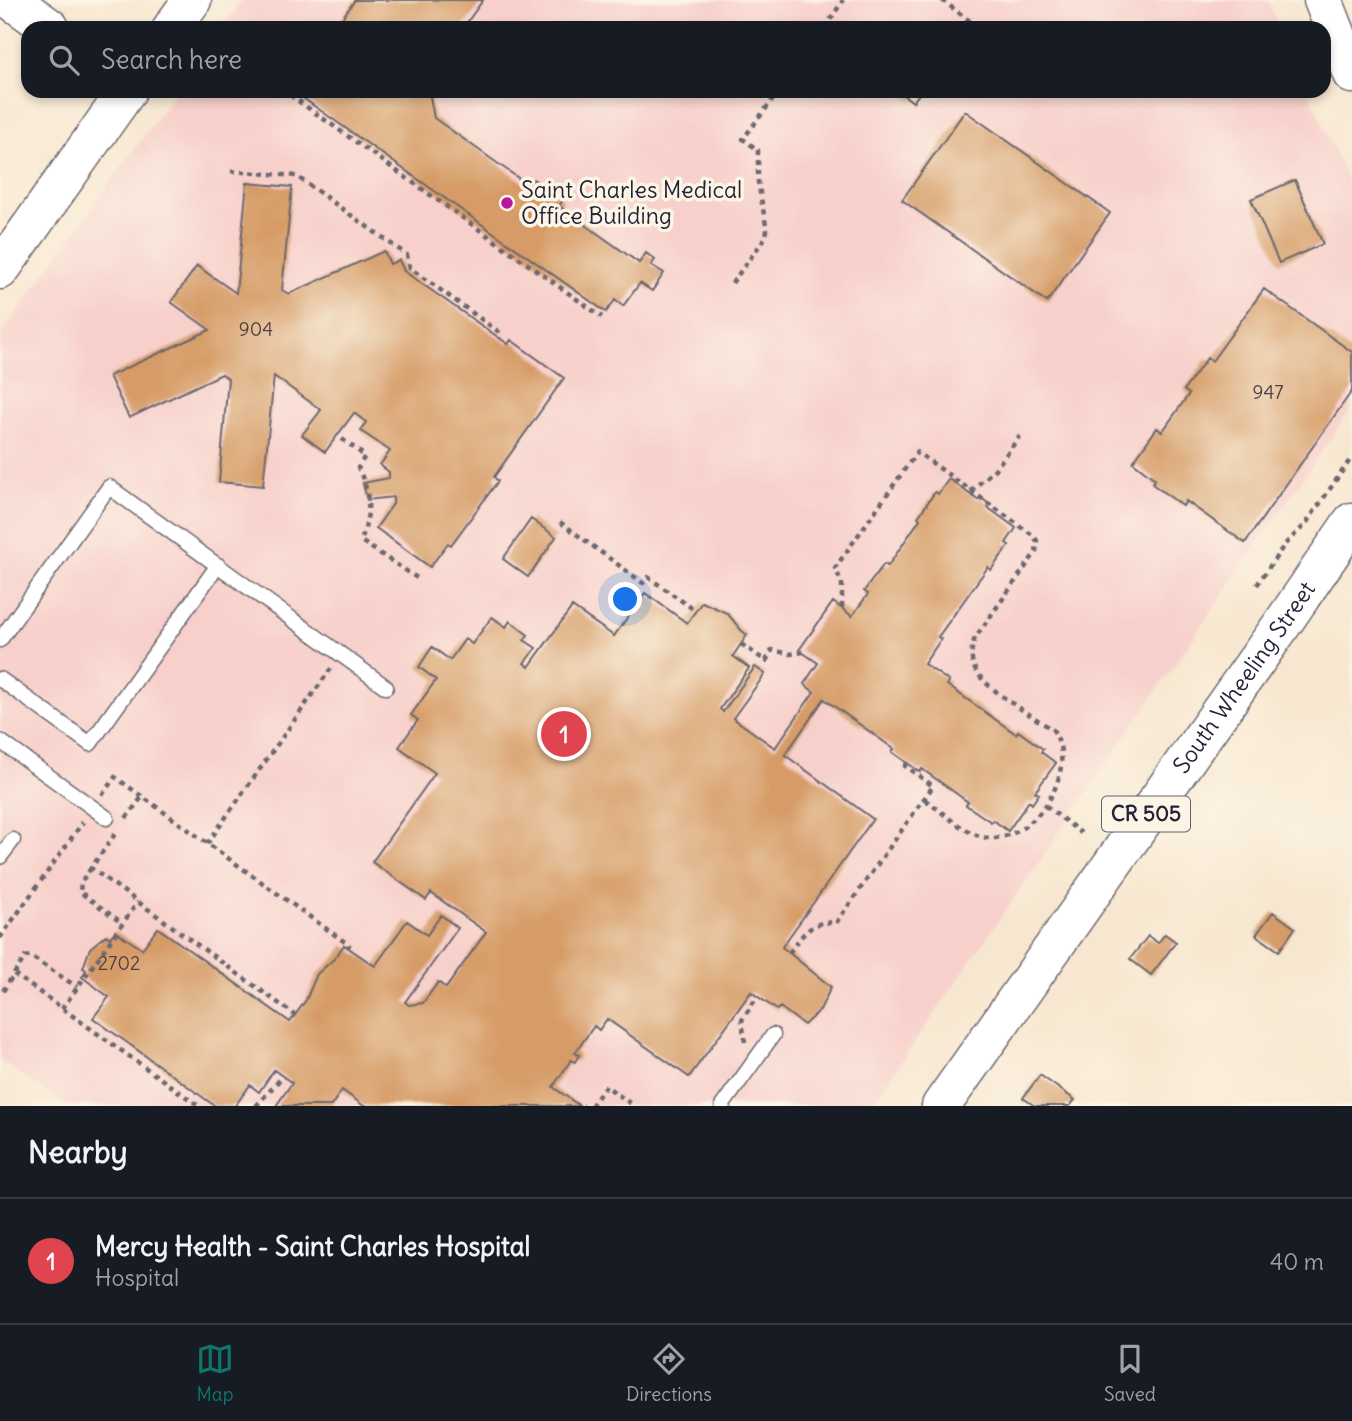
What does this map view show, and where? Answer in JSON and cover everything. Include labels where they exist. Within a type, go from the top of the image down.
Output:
[{"type":"main road","points":[[11,0],[40,21]]},
{"type":"main road","points":[[177,21],[192,0]]},
{"type":"main road","points":[[1323,0],[1352,74]]},
{"type":"main road","points":[[0,270],[122,98]]},
{"type":"main road","name":"South Wheeling Street","points":[[941,1106],[1352,522]]},
{"type":"lane","points":[[0,639],[109,486],[386,687]]},
{"type":"lane","points":[[0,679],[90,744],[218,565]]},
{"type":"lane","points":[[0,741],[107,818]]},
{"type":"lane","points":[[0,857],[13,840]]},
{"type":"lane","points":[[722,1106],[773,1035]]},
{"type":"path","points":[[830,21],[843,0]]},
{"type":"path","points":[[942,0],[970,21]]},
{"type":"path","points":[[294,98],[602,317]]},
{"type":"path","points":[[732,282],[765,238],[767,231],[758,182],[758,150],[743,139],[774,98]]},
{"type":"path","points":[[231,171],[296,176],[407,255],[410,268],[499,332],[500,338]]},
{"type":"path","points":[[971,491],[996,468],[1020,436]]},
{"type":"path","points":[[342,439],[365,456],[358,468],[367,486],[370,510],[361,541],[417,578]]},
{"type":"path","points":[[842,608],[842,583],[835,568],[917,452],[1034,536],[1037,541],[1036,552],[975,638],[971,653],[974,667],[983,680],[1053,730],[1057,736],[1059,771],[1054,791],[1046,806],[1018,830],[991,838],[974,834],[924,799]]},
{"type":"path","points":[[1257,585],[1285,544],[1305,525],[1352,457]]},
{"type":"path","points":[[560,522],[643,583],[648,576],[696,611]]},
{"type":"path","points":[[741,644],[765,660],[772,650],[790,654],[803,652]]},
{"type":"path","points":[[207,844],[334,665]]},
{"type":"path","points":[[789,953],[813,926],[836,923],[933,786],[905,766],[907,763]]},
{"type":"path","points":[[0,938],[115,777],[349,945],[348,947]]},
{"type":"path","points":[[123,822],[142,797]]},
{"type":"path","points":[[1046,806],[1082,833]]},
{"type":"path","points":[[117,831],[80,882],[80,892],[122,923]]},
{"type":"path","points":[[91,869],[295,1015]]},
{"type":"path","points":[[62,1009],[138,902]]},
{"type":"path","points":[[3,991],[25,957],[30,956],[77,987]]},
{"type":"path","points":[[14,974],[199,1106]]},
{"type":"path","points":[[738,1051],[746,1040],[742,1020],[757,996]]},
{"type":"path","points":[[256,1106],[283,1076]]},
{"type":"path","points":[[591,1106],[606,1086],[634,1106]]},
{"type":"shaded area","points":[[242,0],[1268,0],[1277,21],[226,21]]},
{"type":"shaded area","points":[[171,98],[1311,98],[1352,191],[1352,407],[871,1106],[65,1106],[0,1060],[0,336]]},
{"type":"building","points":[[355,0],[483,0],[468,21],[340,21]]},
{"type":"building","name":"Saint Charles Medical Office Building","points":[[303,98],[430,98],[434,118],[528,185],[533,179],[563,200],[559,206],[639,263],[646,253],[655,260],[651,265],[664,273],[652,291],[640,283],[623,306],[615,300],[606,312]]},
{"type":"building","points":[[965,111],[1110,213],[1047,302],[902,200]]},
{"type":"building","points":[[1295,180],[1323,244],[1279,263],[1251,199]]},
{"type":"building","points":[[247,183],[292,187],[282,290],[289,294],[384,251],[390,264],[399,260],[404,271],[508,344],[511,340],[564,378],[494,477],[498,481],[451,545],[448,543],[430,567],[376,528],[393,504],[393,497],[367,500],[363,483],[389,478],[389,472],[380,465],[390,451],[361,431],[366,422],[354,413],[325,452],[302,435],[321,410],[274,376],[263,486],[219,482],[228,379],[222,374],[129,418],[109,376],[210,330],[171,302],[197,266],[236,293]]},
{"type":"building","points":[[1264,289],[1352,352],[1352,391],[1245,543],[1186,501],[1183,506],[1152,484],[1155,479],[1133,462],[1157,428],[1162,432],[1189,394],[1184,390],[1207,358],[1212,361]]},
{"type":"building","points":[[949,479],[978,500],[980,497],[989,504],[987,507],[1016,528],[1006,543],[1009,545],[991,570],[988,567],[938,637],[941,639],[924,664],[949,681],[947,685],[1016,734],[1018,731],[1043,749],[1041,752],[1056,763],[1035,792],[1039,794],[1032,804],[1029,801],[1008,831],[966,805],[968,802],[922,769],[920,772],[892,752],[894,749],[824,699],[785,755],[873,819],[782,947],[831,987],[820,1010],[804,1025],[780,1007],[777,1010],[751,992],[689,1077],[607,1019],[599,1030],[594,1026],[575,1053],[579,1055],[575,1062],[571,1060],[553,1087],[580,1106],[364,1106],[342,1090],[331,1106],[276,1106],[292,1083],[274,1070],[259,1092],[250,1085],[235,1106],[215,1106],[93,1018],[109,997],[82,977],[86,970],[83,968],[90,948],[106,935],[110,938],[115,931],[142,949],[158,928],[290,1022],[306,1000],[317,974],[335,958],[344,945],[375,966],[407,921],[427,935],[441,915],[458,928],[405,1002],[409,1005],[423,1003],[438,982],[446,988],[486,932],[431,893],[426,900],[372,862],[435,773],[399,747],[418,720],[411,715],[436,680],[419,667],[432,647],[450,660],[465,639],[472,644],[492,617],[506,627],[510,621],[528,635],[524,640],[536,648],[524,663],[529,667],[572,607],[614,636],[645,593],[687,623],[702,602],[727,613],[747,635],[733,656],[749,668],[720,709],[723,712],[755,667],[765,674],[733,718],[775,748],[814,692],[804,684],[818,663],[799,650],[833,602],[852,616],[868,594],[864,591],[884,564],[888,566],[935,492],[938,494]]},
{"type":"building","points":[[531,519],[556,537],[528,577],[503,559]]},
{"type":"building","points":[[1273,912],[1295,928],[1279,951],[1256,935]]},
{"type":"building","points":[[1165,934],[1176,942],[1151,975],[1130,959],[1148,936],[1158,943]]},
{"type":"building","points":[[1040,1075],[1075,1100],[1070,1106],[1035,1106],[1023,1098]]},
{"type":"place","name":"Saint Charles Medical Office Building","points":[[507,203]]},
{"type":"place","name":"Mercy Health - Saint Charles Hospital","points":[[564,734]]}]
